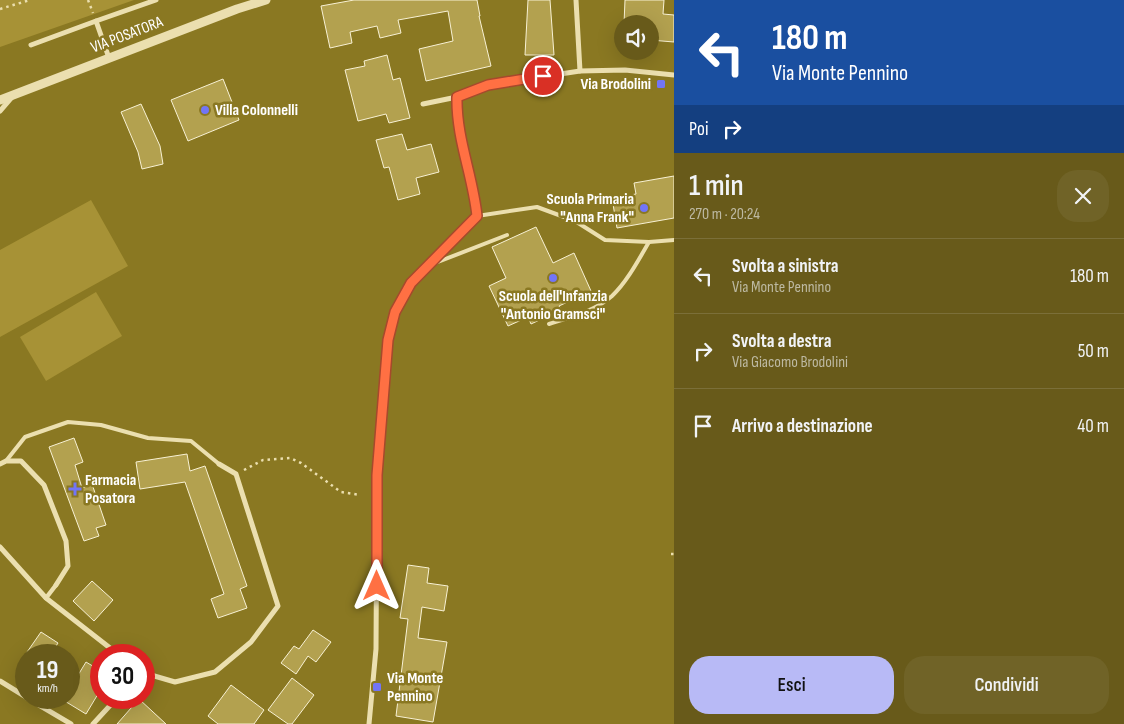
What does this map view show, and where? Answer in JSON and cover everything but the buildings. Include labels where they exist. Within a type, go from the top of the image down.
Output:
[{"type":"street","points":[[31,45],[156,0]]},
{"type":"street","name":"VIA POSATORA","points":[[0,100],[237,9],[266,0]]},
{"type":"street","points":[[576,0],[580,71]]},
{"type":"street","points":[[96,21],[109,58]]},
{"type":"street","points":[[422,104],[457,97],[488,85],[580,71],[626,70],[674,75]]},
{"type":"street","points":[[0,111],[12,96]]},
{"type":"street","points":[[369,724],[376,650],[377,475],[388,340],[395,312],[411,283],[477,216],[475,196],[456,118],[457,97]]},
{"type":"street","points":[[0,464],[6,461],[21,461],[44,485],[66,541],[68,566],[46,598]]},
{"type":"street","points":[[155,676],[175,682],[215,672],[250,642],[278,606],[236,474],[219,464]]},
{"type":"street","points":[[0,547],[46,598],[104,644]]},
{"type":"street","points":[[0,681],[15,690]]},
{"type":"street","points":[[47,709],[71,724]]},
{"type":"street","points":[[93,724],[107,709]]},
{"type":"lane","points":[[477,216],[537,207],[575,221],[605,240],[649,242],[674,240]]},
{"type":"lane","points":[[430,265],[507,235]]},
{"type":"lane","points":[[549,324],[590,310],[613,296],[632,271],[649,242]]},
{"type":"lane","points":[[6,461],[24,437],[68,422],[101,425],[148,438],[191,441],[219,464]]},
{"type":"path","points":[[0,10],[30,0]]},
{"type":"path","points":[[236,474],[263,460],[290,458],[301,462],[341,492],[360,495]]},
{"type":"shaded area","points":[[0,0],[134,0],[0,47]]},
{"type":"shaded area","points":[[91,200],[128,266],[0,337],[0,250]]},
{"type":"shaded area","points":[[96,292],[122,336],[46,381],[20,337]]},
{"type":"place","name":"Via Brodolini","points":[[661,84]]},
{"type":"place","name":"Villa Colonnelli","points":[[205,110]]},
{"type":"place","name":"Scuola Primaria \"Anna Frank\"","points":[[644,208]]},
{"type":"place","name":"Scuola dell'Infanzia \"Antonio Gramsci\"","points":[[553,278]]},
{"type":"place","name":"Farmacia Posatora","points":[[75,489]]},
{"type":"place","name":"Via Monte Pennino","points":[[377,687]]},
{"type":"route","points":[[377,586],[377,475],[388,340],[395,312],[411,283],[477,216],[475,196],[456,118],[457,97],[488,85],[543,76]]}]
